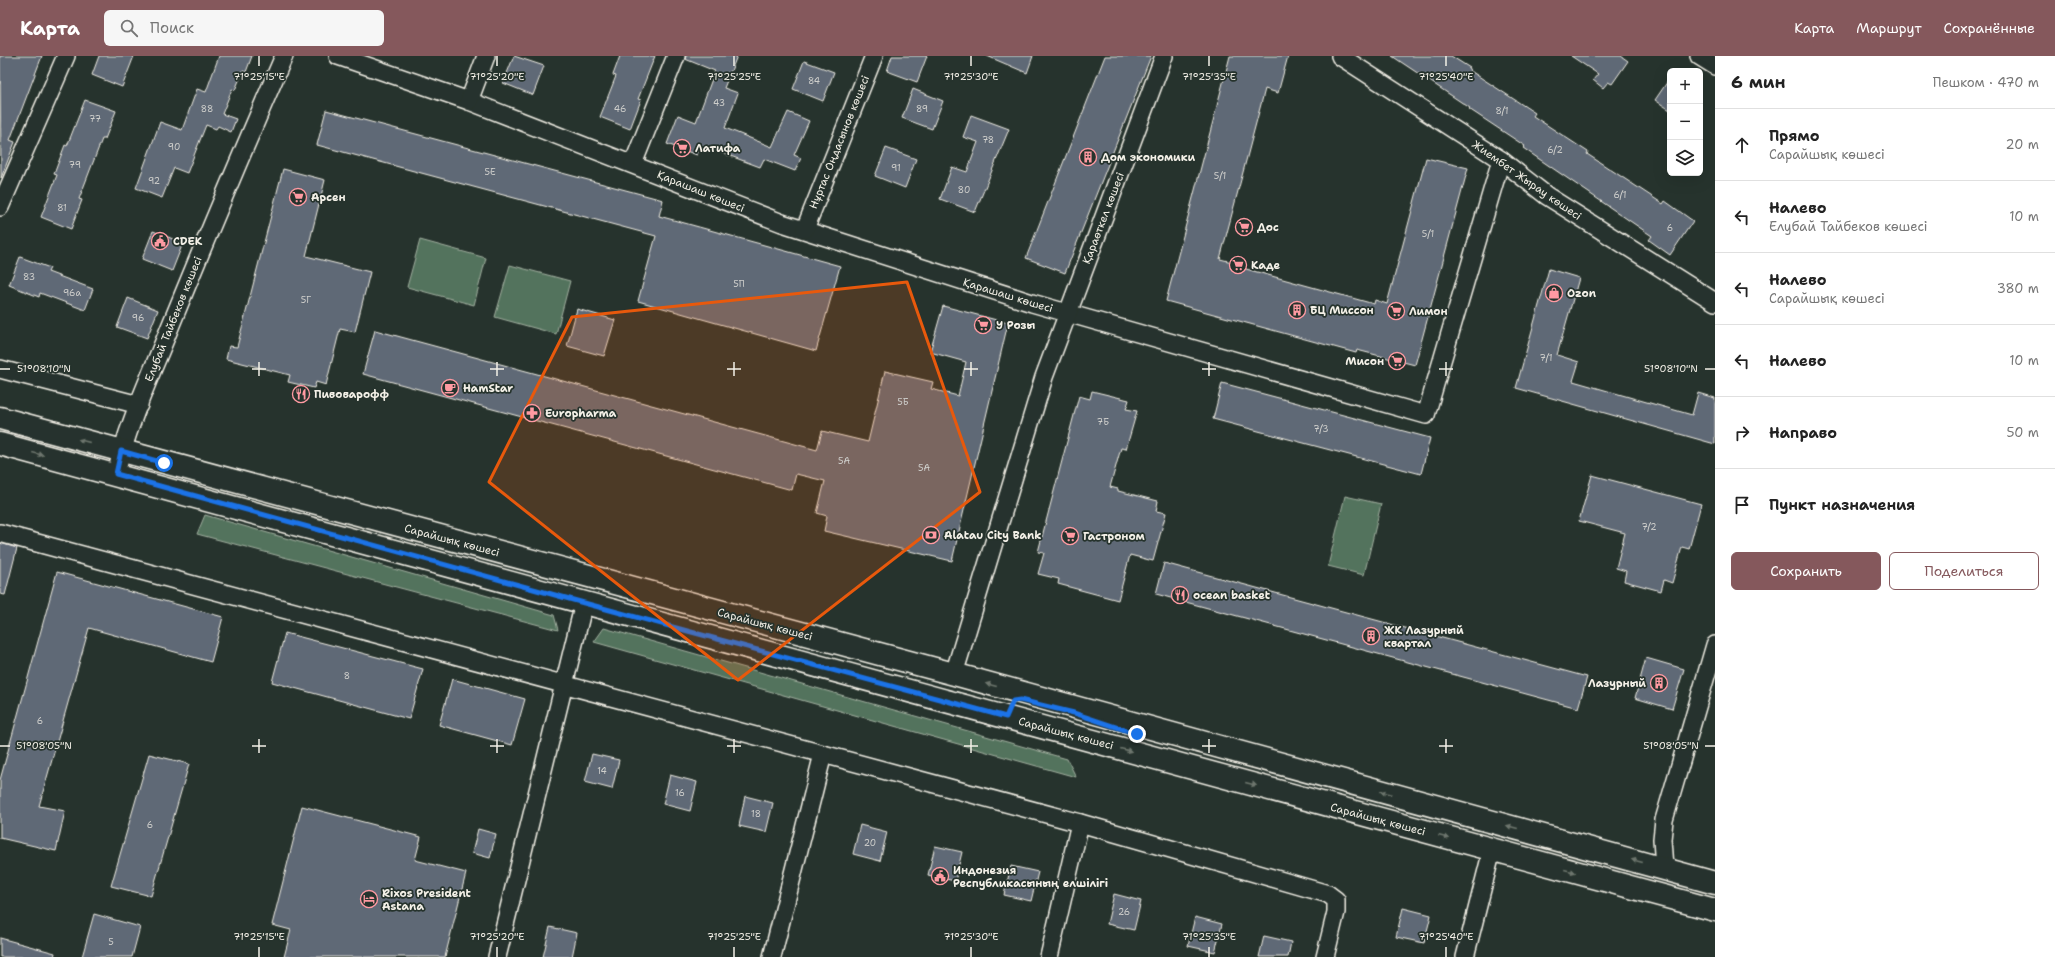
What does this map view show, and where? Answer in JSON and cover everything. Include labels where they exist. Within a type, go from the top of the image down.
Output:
[{"type":"main road","name":"Сарайшық көшесі","points":[[0,418],[954,674],[1715,883]]},
{"type":"main road","name":"Сарайшық көшесі","points":[[0,444],[116,474],[708,637],[1715,910]]},
{"type":"main road","points":[[708,637],[731,635],[905,682],[940,689],[946,687],[954,674]]},
{"type":"main road","points":[[1006,717],[1013,701],[1020,700],[1074,713],[1179,745],[1210,745]]},
{"type":"street","points":[[0,207],[66,56]]},
{"type":"street","name":"Елубай Тайбеков көшесі","points":[[116,474],[121,451],[139,405],[235,169],[284,56]]},
{"type":"street","name":"Қарашаш көшесі","points":[[338,56],[469,101],[782,223],[805,229],[970,284],[1426,415],[1501,160]]},
{"type":"street","points":[[469,101],[486,56]]},
{"type":"street","points":[[633,164],[676,56]]},
{"type":"street","name":"Нұртас Оңдасынов көшесі","points":[[805,229],[874,56]]},
{"type":"street","name":"Қараөткел көшесі","points":[[954,674],[1044,377],[1164,56]]},
{"type":"street","name":"Жиембет Жырау көшесі","points":[[1340,56],[1501,160],[1547,196],[1715,302]]},
{"type":"street","points":[[1699,56],[1715,66]]},
{"type":"street","points":[[0,369],[139,405]]},
{"type":"street","points":[[0,533],[1080,823],[1328,894],[1336,900],[1336,912],[1325,957]]},
{"type":"street","points":[[497,957],[584,603]]},
{"type":"street","points":[[1664,868],[1662,839],[1664,820],[1715,645]]},
{"type":"street","points":[[772,957],[823,754]]},
{"type":"street","points":[[1049,957],[1080,823]]},
{"type":"street","points":[[1465,957],[1492,850]]},
{"type":"highlighted area","points":[[907,282],[980,492],[738,680],[489,482],[572,317]]},
{"type":"green space","points":[[420,240],[486,258],[474,305],[407,287]]},
{"type":"green space","points":[[510,265],[570,281],[556,334],[495,317]]},
{"type":"green space","points":[[1345,496],[1381,504],[1364,575],[1328,566]]},
{"type":"green space","points":[[205,515],[554,615],[558,630],[197,534]]},
{"type":"green space","points":[[604,628],[1067,759],[1076,777],[594,642]]},
{"type":"building","points":[[0,56],[42,56],[10,140],[15,142],[1,178]]},
{"type":"building","points":[[99,56],[134,56],[122,87],[92,75]]},
{"type":"building","points":[[219,56],[252,56],[246,72],[243,71],[235,90],[232,89],[222,114],[236,119],[231,132],[218,126],[216,129],[206,125],[187,173],[174,168],[162,198],[136,188],[160,122],[182,130],[197,89],[206,92]]},
{"type":"building","points":[[514,56],[544,66],[533,95],[503,83]]},
{"type":"building","points":[[620,56],[655,56],[638,99],[641,100],[630,129],[600,117],[616,76],[613,75]]},
{"type":"building","points":[[686,56],[737,56],[724,88],[738,93],[725,128],[772,147],[788,112],[809,121],[794,155],[801,158],[795,171],[764,159],[760,167],[701,145],[697,155],[667,144],[678,115],[696,122],[715,71],[685,59]]},
{"type":"building","points":[[892,56],[927,56],[917,82],[887,71]]},
{"type":"building","points":[[987,56],[1033,56],[1027,73]]},
{"type":"building","name":"Дом экономики","points":[[1105,56],[1151,56],[1065,273],[1026,258]]},
{"type":"building","points":[[1230,56],[1288,56],[1278,93],[1265,89],[1220,259],[1236,263],[1235,266],[1374,304],[1375,300],[1387,304],[1426,158],[1468,168],[1415,365],[1357,350],[1356,353],[1166,301]]},
{"type":"building","points":[[1392,56],[1451,56],[1470,68],[1469,70],[1535,113],[1533,116],[1588,152],[1587,154],[1663,204],[1665,201],[1693,221],[1670,255],[1649,240],[1652,236],[1523,148],[1525,146]]},
{"type":"building","points":[[1571,56],[1621,56],[1628,61],[1612,84],[1608,82],[1603,88],[1593,80],[1598,74]]},
{"type":"building","points":[[804,61],[834,72],[823,101],[793,89]]},
{"type":"building","points":[[1667,82],[1667,108],[1655,100]]},
{"type":"building","points":[[913,89],[943,101],[932,129],[902,118]]},
{"type":"building","points":[[85,100],[116,111],[105,139],[102,139],[79,199],[82,200],[71,229],[41,217],[57,175],[54,174]]},
{"type":"building","points":[[326,110],[663,200],[659,216],[840,266],[816,351],[638,301],[656,236],[317,145]]},
{"type":"building","points":[[971,115],[1009,129],[975,212],[940,199],[952,167],[967,172],[978,142],[963,137]]},
{"type":"building","points":[[886,148],[916,159],[905,188],[875,176]]},
{"type":"building","points":[[283,169],[325,180],[306,256],[370,272],[355,332],[340,329],[326,385],[316,382],[314,388],[288,382],[290,375],[226,359],[229,346],[237,347]]},
{"type":"building","points":[[153,231],[183,243],[172,271],[142,259]]},
{"type":"building","points":[[20,257],[50,268],[48,272],[93,289],[85,310],[40,293],[39,297],[9,285]]},
{"type":"building","points":[[1549,269],[1579,278],[1557,355],[1579,362],[1573,381],[1692,415],[1698,393],[1715,398],[1715,444],[1516,388]]},
{"type":"building","points":[[128,298],[158,310],[147,338],[117,327]]},
{"type":"building","points":[[943,306],[1008,323],[952,561],[824,531],[827,516],[817,513],[825,481],[796,474],[792,490],[363,374],[375,330],[817,450],[822,431],[868,442],[885,371],[933,382],[931,389],[958,396],[966,362],[930,352]]},
{"type":"building","points":[[577,309],[615,320],[604,356],[567,346]]},
{"type":"building","points":[[1222,383],[1430,438],[1421,474],[1213,419]]},
{"type":"building","points":[[1092,391],[1129,400],[1126,409],[1137,411],[1126,449],[1121,448],[1110,487],[1118,489],[1118,491],[1158,501],[1156,511],[1166,513],[1153,561],[1130,555],[1118,600],[1058,584],[1059,579],[1038,574],[1044,553],[1038,552],[1079,396],[1090,399]]},
{"type":"building","points":[[1592,475],[1701,504],[1689,549],[1682,547],[1672,583],[1664,580],[1661,591],[1624,581],[1626,571],[1616,568],[1625,533],[1579,521]]},
{"type":"building","points":[[0,543],[17,548],[5,595],[0,594]]},
{"type":"building","name":"ЖК Лазурный квартал","points":[[1164,563],[1587,677],[1578,708],[1156,594]]},
{"type":"building","points":[[57,572],[223,617],[211,662],[89,628],[39,806],[65,811],[56,851],[0,838],[0,780]]},
{"type":"building","points":[[285,633],[423,669],[409,719],[272,682]]},
{"type":"building","name":"Лазурный","points":[[1646,658],[1684,669],[1672,709],[1635,698]]},
{"type":"building","points":[[452,679],[525,699],[512,745],[439,725]]},
{"type":"building","points":[[149,754],[189,764],[151,896],[111,886]]},
{"type":"building","points":[[592,754],[619,760],[612,789],[585,782]]},
{"type":"building","points":[[670,775],[697,782],[690,811],[663,804]]},
{"type":"building","points":[[745,796],[773,803],[766,832],[739,826]]},
{"type":"building","name":"Rixos President Astana","points":[[302,806],[421,837],[415,860],[466,873],[445,957],[284,957],[291,930],[272,925]]},
{"type":"building","points":[[860,825],[887,832],[880,861],[853,854]]},
{"type":"building","points":[[478,829],[496,834],[490,858],[472,853]]},
{"type":"building","points":[[935,846],[962,852],[955,881],[928,875]]},
{"type":"building","points":[[1011,866],[1038,872],[1031,901],[1004,895]]},
{"type":"building","points":[[1114,894],[1141,901],[1134,930],[1107,924]]},
{"type":"building","points":[[1403,908],[1431,915],[1424,943],[1396,937]]},
{"type":"building","points":[[94,914],[140,927],[132,957],[82,957]]},
{"type":"building","points":[[1195,917],[1222,924],[1215,952],[1188,946]]},
{"type":"building","points":[[550,927],[577,933],[572,957],[543,957]]},
{"type":"building","points":[[1264,936],[1291,942],[1288,957],[1259,957]]},
{"type":"building","points":[[0,938],[55,953],[54,957],[0,957]]},
{"type":"place","name":"Латифа","points":[[682,148]]},
{"type":"place","name":"Дом экономики","points":[[1088,157]]},
{"type":"place","name":"Арсен","points":[[298,197]]},
{"type":"place","name":"Дос","points":[[1244,227]]},
{"type":"place","name":"CDEK","points":[[160,241]]},
{"type":"place","name":"Каде","points":[[1238,265]]},
{"type":"place","name":"Ozon","points":[[1554,293]]},
{"type":"place","name":"БЦ Миссон","points":[[1297,310]]},
{"type":"place","name":"Лимон","points":[[1396,311]]},
{"type":"place","name":"У Розы","points":[[983,325]]},
{"type":"place","name":"Мисон","points":[[1397,361]]},
{"type":"place","name":"HamStar","points":[[450,388]]},
{"type":"place","name":"Пивоварофф","points":[[301,394]]},
{"type":"place","name":"Europharma","points":[[532,413]]},
{"type":"place","name":"Alatau City Bank","points":[[931,535]]},
{"type":"place","name":"Гастроном","points":[[1070,536]]},
{"type":"place","name":"ocean basket","points":[[1180,595]]},
{"type":"place","name":"ЖК Лазурный квартал","points":[[1371,636]]},
{"type":"place","name":"Лазурный","points":[[1659,683]]},
{"type":"place","name":"Индонезия Республикасының елшілігі","points":[[940,876]]},
{"type":"place","name":"Rixos President Astana","points":[[369,899]]},
{"type":"route","points":[[164,463],[121,451],[116,474],[1006,717],[1013,701],[1020,700],[1074,713],[1137,734]]}]
